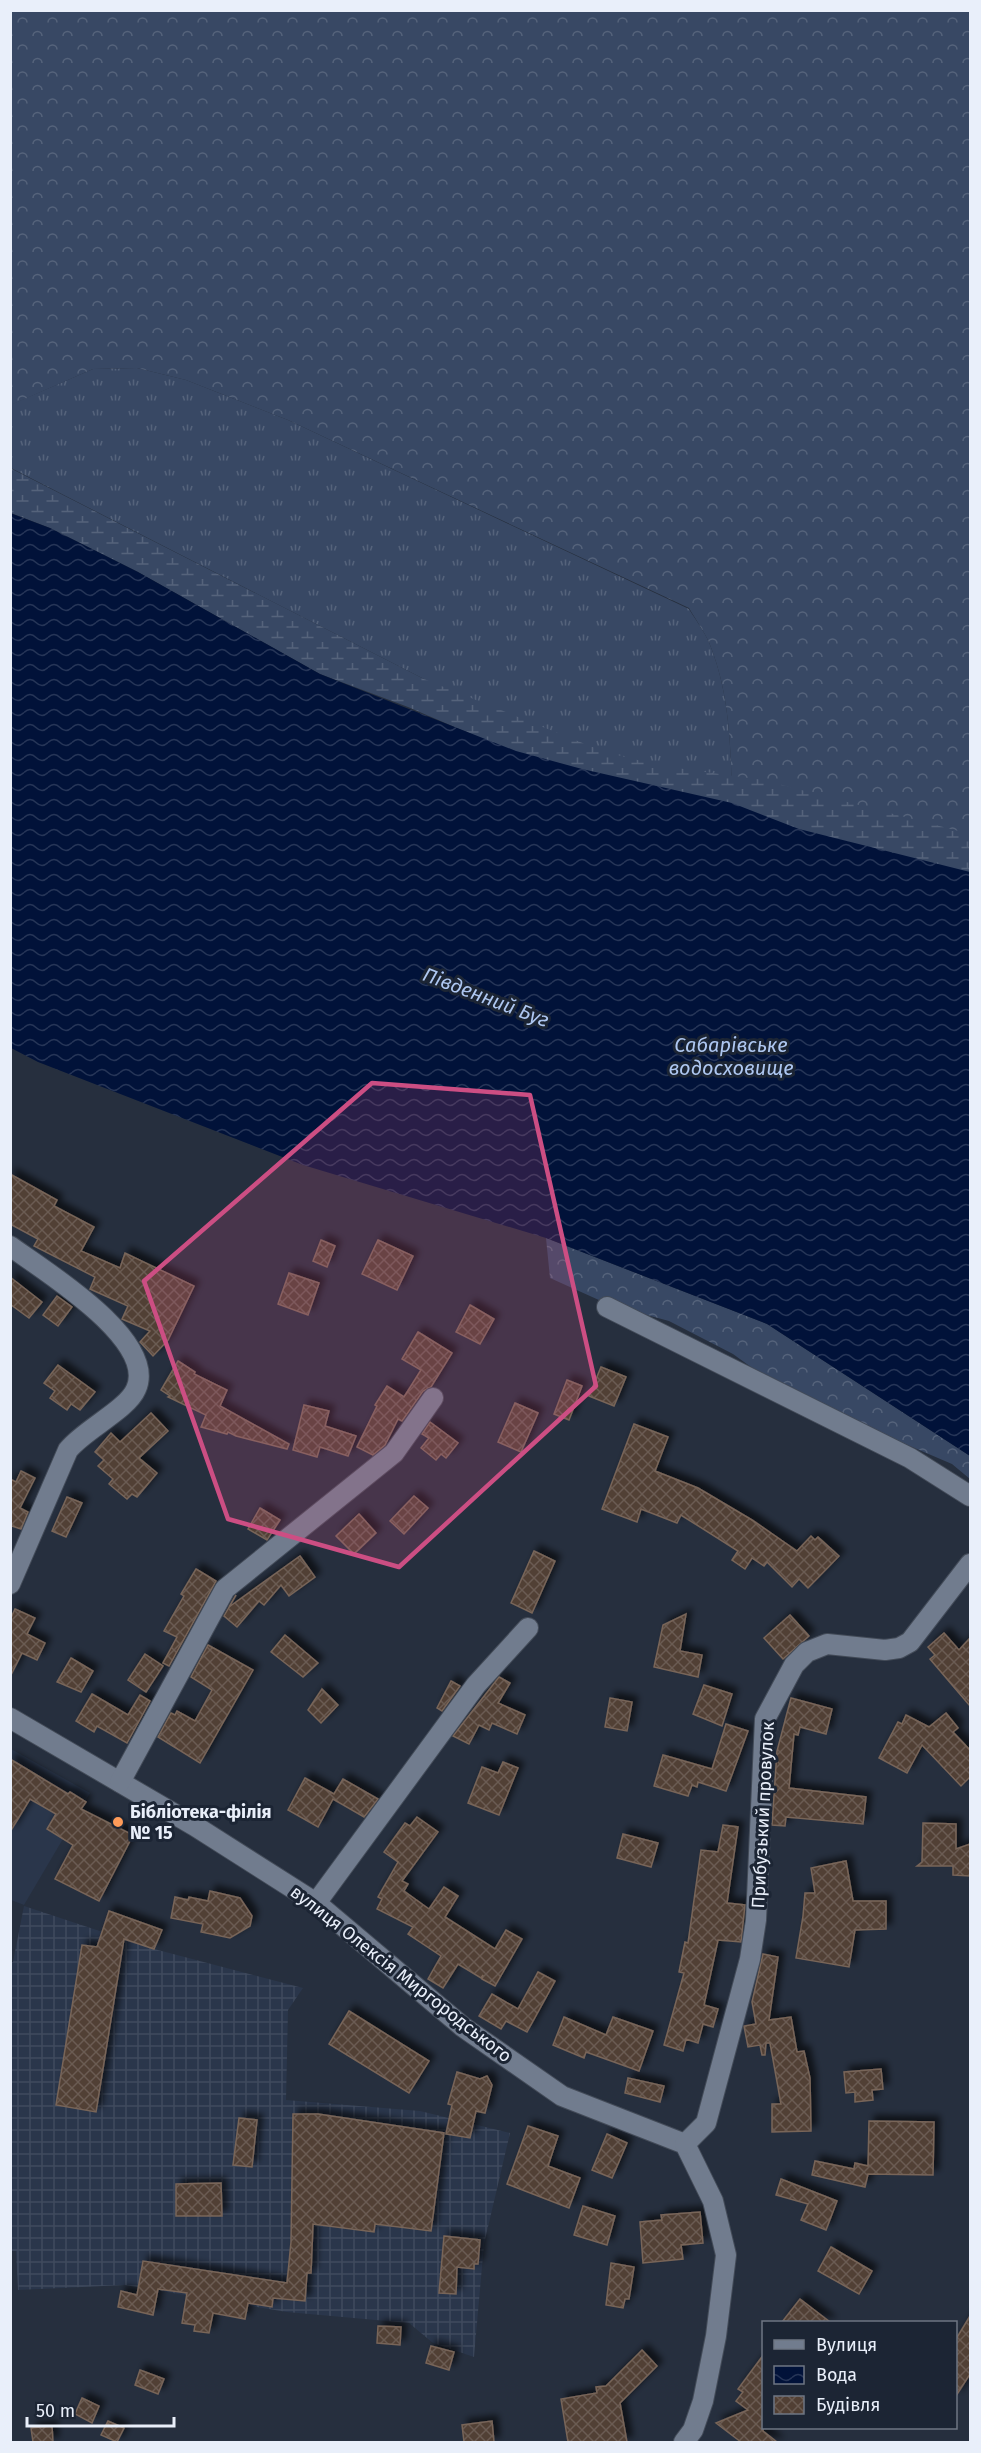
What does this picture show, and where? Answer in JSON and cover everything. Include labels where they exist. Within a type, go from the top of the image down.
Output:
[{"type":"street","points":[[10,1246],[80,1296],[112,1326],[127,1344],[136,1361],[139,1378],[135,1391],[127,1402],[78,1437],[68,1450],[10,1584]]},
{"type":"street","points":[[607,1307],[910,1458],[970,1496]]},
{"type":"street","points":[[120,1782],[225,1589],[394,1453],[433,1398]]},
{"type":"street","name":"Прибузький провулок","points":[[685,2144],[706,2123],[750,1959],[756,1920],[765,1719],[794,1665],[807,1652],[827,1644],[885,1650],[899,1648],[910,1642],[970,1564]]},
{"type":"street","points":[[316,1903],[476,1685],[528,1628]]},
{"type":"street","name":"вулиця Олексія Миргородського","points":[[10,1718],[230,1847],[316,1903],[462,2027],[562,2096],[685,2144]]},
{"type":"street","points":[[684,2442],[693,2430],[703,2402],[716,2336],[726,2255],[713,2201],[685,2144]]},
{"type":"highlighted area","points":[[372,1083],[530,1095],[596,1386],[399,1567],[228,1519],[144,1281]]},
{"type":"shaded area","points":[[11,1749],[90,1793],[24,1905],[11,1900]]},
{"type":"shaded area","points":[[24,1906],[154,1949],[303,1988],[288,2010],[286,2100],[420,2111],[510,2133],[484,2244],[474,2357],[433,2343],[409,2323],[287,2312],[125,2285],[18,2290],[16,2251],[11,2251],[10,1963],[13,1962]]},
{"type":"green space","points":[[11,11],[970,11],[970,872],[732,803],[730,744],[723,687],[710,644],[689,608],[288,420],[186,380],[137,368],[93,369],[11,405]]},
{"type":"green space","points":[[137,368],[186,380],[288,420],[689,609],[710,644],[723,687],[730,744],[732,803],[516,751],[424,679],[11,468],[10,405],[93,369]]},
{"type":"green space","points":[[10,468],[424,679],[605,752],[662,766],[763,780],[970,834],[970,931],[834,890],[408,707],[320,674],[138,572],[50,528],[11,513]]},
{"type":"green space","points":[[546,1238],[767,1324],[970,1456],[970,1479],[952,1464],[842,1417],[762,1375],[733,1354],[669,1321],[610,1305],[550,1278]]},
{"type":"water","name":"Сабарівське водосховище","points":[[10,513],[50,528],[138,572],[320,674],[516,751],[582,769],[732,803],[799,829],[970,872],[970,1456],[767,1324],[546,1238],[303,1165],[38,1062],[11,1048]]},
{"type":"building","points":[[10,1174],[57,1200],[54,1206],[94,1227],[81,1251],[120,1268],[125,1253],[194,1286],[168,1340],[153,1356],[140,1342],[150,1331],[122,1319],[128,1306],[90,1289],[95,1277],[34,1246],[38,1239],[10,1224]]},
{"type":"building","points":[[321,1240],[335,1246],[327,1267],[313,1261]]},
{"type":"building","points":[[378,1240],[413,1256],[397,1290],[362,1274]]},
{"type":"building","points":[[289,1273],[319,1283],[308,1315],[278,1304]]},
{"type":"building","points":[[10,1277],[42,1302],[29,1318],[10,1304]]},
{"type":"building","points":[[57,1296],[72,1307],[58,1326],[43,1315]]},
{"type":"building","points":[[470,1305],[494,1319],[480,1344],[456,1332]]},
{"type":"building","points":[[418,1332],[452,1353],[431,1387],[423,1391],[402,1421],[398,1419],[385,1445],[373,1455],[357,1447],[377,1406],[375,1405],[387,1386],[404,1397],[421,1370],[402,1359]]},
{"type":"building","points":[[178,1361],[195,1372],[194,1374],[227,1390],[220,1406],[289,1444],[287,1449],[228,1432],[227,1434],[201,1427],[206,1415],[168,1397],[170,1396],[161,1390]]},
{"type":"building","points":[[58,1365],[95,1392],[80,1410],[71,1404],[67,1410],[50,1398],[55,1391],[44,1383]]},
{"type":"building","points":[[601,1367],[626,1377],[614,1406],[589,1396]]},
{"type":"building","points":[[567,1380],[582,1386],[569,1420],[554,1414]]},
{"type":"building","points":[[515,1403],[538,1413],[521,1452],[498,1442]]},
{"type":"building","points":[[304,1405],[329,1411],[325,1426],[356,1436],[348,1456],[320,1447],[317,1457],[293,1450]]},
{"type":"building","points":[[151,1413],[168,1431],[139,1458],[157,1473],[137,1497],[132,1494],[127,1499],[109,1484],[113,1479],[98,1466],[104,1460],[95,1452],[111,1433],[120,1442]]},
{"type":"building","points":[[430,1422],[458,1443],[446,1458],[441,1454],[436,1460],[421,1448],[429,1438],[422,1434]]},
{"type":"building","points":[[634,1424],[668,1437],[655,1471],[698,1488],[752,1520],[797,1551],[811,1536],[815,1540],[818,1537],[839,1556],[808,1588],[799,1579],[792,1587],[767,1562],[764,1566],[752,1558],[745,1569],[732,1560],[738,1551],[681,1515],[677,1523],[641,1509],[637,1522],[602,1509]]},
{"type":"building","points":[[21,1471],[35,1478],[20,1508],[28,1512],[21,1529],[12,1526],[10,1528],[10,1479],[16,1482]]},
{"type":"building","points":[[414,1496],[428,1508],[404,1534],[390,1521]]},
{"type":"building","points":[[67,1497],[82,1503],[66,1537],[52,1531]]},
{"type":"building","points":[[260,1508],[280,1520],[267,1540],[248,1529]]},
{"type":"building","points":[[359,1514],[376,1533],[354,1554],[336,1536]]},
{"type":"building","points":[[534,1551],[555,1561],[532,1613],[511,1603]]},
{"type":"building","points":[[300,1556],[315,1577],[289,1596],[281,1585],[264,1605],[259,1601],[237,1627],[224,1616],[229,1607]]},
{"type":"building","points":[[196,1569],[216,1581],[169,1666],[163,1663],[177,1637],[164,1631],[184,1596],[181,1594]]},
{"type":"building","points":[[15,1609],[35,1618],[27,1634],[45,1643],[37,1660],[22,1653],[10,1677],[10,1620]]},
{"type":"building","points":[[686,1614],[680,1651],[702,1655],[698,1677],[654,1667],[663,1625]]},
{"type":"building","points":[[790,1615],[809,1636],[783,1659],[764,1638]]},
{"type":"building","points":[[944,1633],[959,1650],[970,1638],[970,1706],[930,1659],[935,1655],[928,1647]]},
{"type":"building","points":[[285,1635],[318,1663],[303,1677],[271,1652]]},
{"type":"building","points":[[208,1645],[253,1670],[200,1763],[158,1737],[171,1713],[175,1715],[177,1711],[195,1721],[212,1690],[191,1677]]},
{"type":"building","points":[[145,1654],[163,1666],[146,1692],[128,1680]]},
{"type":"building","points":[[71,1658],[93,1671],[81,1692],[57,1682]]},
{"type":"building","points":[[499,1677],[510,1683],[498,1703],[525,1715],[517,1734],[492,1723],[489,1730],[479,1725],[469,1744],[453,1736]]},
{"type":"building","points":[[451,1681],[460,1686],[442,1711],[437,1708]]},
{"type":"building","points":[[704,1685],[732,1694],[722,1726],[693,1714]]},
{"type":"building","points":[[322,1689],[338,1705],[321,1723],[308,1710]]},
{"type":"building","points":[[92,1694],[128,1715],[140,1695],[150,1701],[127,1743],[97,1726],[94,1732],[76,1721]]},
{"type":"building","points":[[610,1698],[632,1702],[627,1731],[605,1727]]},
{"type":"building","points":[[791,1698],[832,1709],[826,1734],[800,1727],[798,1735],[794,1734],[789,1788],[866,1797],[863,1824],[786,1817],[785,1826],[772,1825],[777,1751]]},
{"type":"building","points":[[946,1713],[958,1728],[953,1732],[970,1750],[970,1777],[961,1786],[922,1745],[907,1773],[879,1758],[898,1722],[902,1724],[906,1715],[929,1727]]},
{"type":"building","points":[[726,1724],[748,1731],[726,1791],[698,1782],[697,1787],[692,1785],[688,1796],[654,1786],[663,1755],[712,1769]]},
{"type":"building","points":[[10,1759],[68,1794],[70,1792],[86,1802],[81,1809],[133,1835],[99,1901],[55,1879],[73,1845],[47,1829],[56,1814],[30,1799],[10,1832]]},
{"type":"building","points":[[503,1762],[518,1768],[499,1815],[468,1803],[482,1767],[498,1773]]},
{"type":"building","points":[[305,1778],[334,1794],[343,1779],[378,1799],[364,1817],[333,1799],[318,1827],[288,1810]]},
{"type":"building","points":[[417,1817],[438,1832],[402,1881],[408,1884],[404,1891],[429,1909],[444,1887],[458,1896],[445,1917],[495,1949],[506,1930],[522,1939],[495,1986],[482,1979],[483,1975],[481,1978],[458,1964],[443,1988],[428,1979],[441,1956],[408,1934],[413,1927],[377,1909],[382,1899],[378,1897],[398,1862],[384,1852],[405,1823],[410,1826]]},
{"type":"building","points":[[923,1823],[956,1824],[956,1849],[970,1844],[970,1876],[953,1875],[953,1866],[917,1866],[922,1862]]},
{"type":"building","points":[[723,1825],[738,1827],[727,1903],[745,1905],[741,1942],[718,1940],[704,2005],[718,2009],[713,2027],[703,2024],[698,2043],[686,2039],[683,2051],[664,2045],[684,1973],[679,1972],[685,1942],[688,1943],[701,1850],[718,1852]]},
{"type":"building","points":[[623,1834],[658,1843],[651,1867],[617,1858]]},
{"type":"building","points":[[846,1861],[853,1901],[886,1901],[886,1929],[855,1930],[849,1967],[796,1958],[805,1893],[815,1893],[811,1868]]},
{"type":"building","points":[[210,1891],[240,1898],[252,1916],[250,1926],[230,1938],[201,1932],[203,1924],[171,1918],[175,1897],[208,1901]]},
{"type":"building","points":[[109,1911],[162,1930],[154,1949],[124,1939],[96,2112],[56,2105],[82,1945],[97,1947]]},
{"type":"building","points":[[763,1954],[778,1957],[769,2020],[791,2017],[797,2052],[804,2051],[810,2078],[811,2131],[772,2132],[772,2104],[781,2104],[770,2043],[766,2043],[765,2055],[762,2055],[760,2045],[748,2047],[744,2026],[756,2024],[752,2002]]},
{"type":"building","points":[[538,1972],[555,1981],[527,2032],[506,2021],[501,2029],[479,2016],[492,1994],[518,2009]]},
{"type":"building","points":[[349,2011],[429,2061],[409,2093],[329,2044]]},
{"type":"building","points":[[564,2017],[606,2035],[613,2017],[653,2031],[639,2071],[586,2052],[584,2058],[553,2045]]},
{"type":"building","points":[[881,2069],[883,2089],[872,2090],[873,2100],[855,2102],[855,2092],[846,2093],[844,2072]]},
{"type":"building","points":[[457,2072],[480,2079],[487,2076],[492,2085],[485,2113],[476,2111],[470,2138],[446,2134],[452,2105],[448,2104]]},
{"type":"building","points":[[628,2078],[664,2086],[660,2102],[625,2093]]},
{"type":"building","points":[[293,2114],[318,2114],[444,2133],[431,2231],[375,2224],[374,2232],[313,2224],[311,2273],[307,2273],[305,2301],[273,2298],[272,2307],[248,2303],[245,2319],[213,2313],[209,2333],[194,2331],[195,2325],[182,2323],[187,2293],[158,2289],[153,2315],[118,2307],[121,2291],[137,2295],[143,2261],[287,2283],[291,2242]]},
{"type":"building","points":[[239,2118],[257,2120],[252,2167],[233,2165]]},
{"type":"building","points":[[869,2121],[934,2122],[933,2175],[868,2174],[865,2187],[812,2175],[815,2161],[854,2169],[855,2163],[868,2166]]},
{"type":"building","points":[[528,2126],[558,2136],[548,2166],[580,2178],[569,2208],[507,2184]]},
{"type":"building","points":[[607,2134],[627,2143],[612,2178],[592,2170]]},
{"type":"building","points":[[781,2179],[837,2201],[826,2230],[801,2220],[808,2204],[776,2195]]},
{"type":"building","points":[[221,2183],[222,2216],[176,2216],[176,2184]]},
{"type":"building","points":[[583,2206],[615,2216],[607,2245],[574,2235]]},
{"type":"building","points":[[700,2212],[703,2243],[681,2245],[683,2259],[643,2263],[640,2222],[662,2220],[661,2215]]},
{"type":"building","points":[[444,2236],[480,2240],[478,2264],[474,2264],[474,2269],[457,2267],[456,2294],[439,2293]]},
{"type":"building","points":[[831,2247],[872,2271],[859,2294],[818,2271]]},
{"type":"building","points":[[611,2263],[634,2267],[629,2299],[625,2299],[623,2308],[606,2305]]},
{"type":"building","points":[[800,2299],[829,2321],[783,2321]]},
{"type":"building","points":[[970,2316],[970,2374],[957,2394],[957,2337]]},
{"type":"building","points":[[378,2326],[401,2327],[400,2345],[377,2343]]},
{"type":"building","points":[[431,2346],[454,2352],[449,2370],[426,2363]]},
{"type":"building","points":[[642,2350],[657,2366],[620,2403],[627,2442],[568,2442],[561,2399],[597,2393],[596,2387],[606,2386]]},
{"type":"building","points":[[762,2357],[762,2429],[777,2442],[741,2442],[716,2423],[748,2410],[736,2401],[743,2392],[738,2389]]},
{"type":"building","points":[[140,2370],[164,2379],[158,2394],[135,2385]]},
{"type":"building","points":[[82,2398],[99,2406],[92,2423],[75,2414]]},
{"type":"building","points":[[108,2421],[124,2428],[117,2442],[101,2435]]},
{"type":"building","points":[[492,2421],[494,2442],[464,2442],[462,2425]]},
{"type":"building","points":[[52,2426],[53,2442],[33,2442],[31,2428]]},
{"type":"place","name":"Бібліотека-філія № 15","points":[[118,1822]]},
{"type":"water label","name":"Південний Буг","points":[[486,997]]}]
